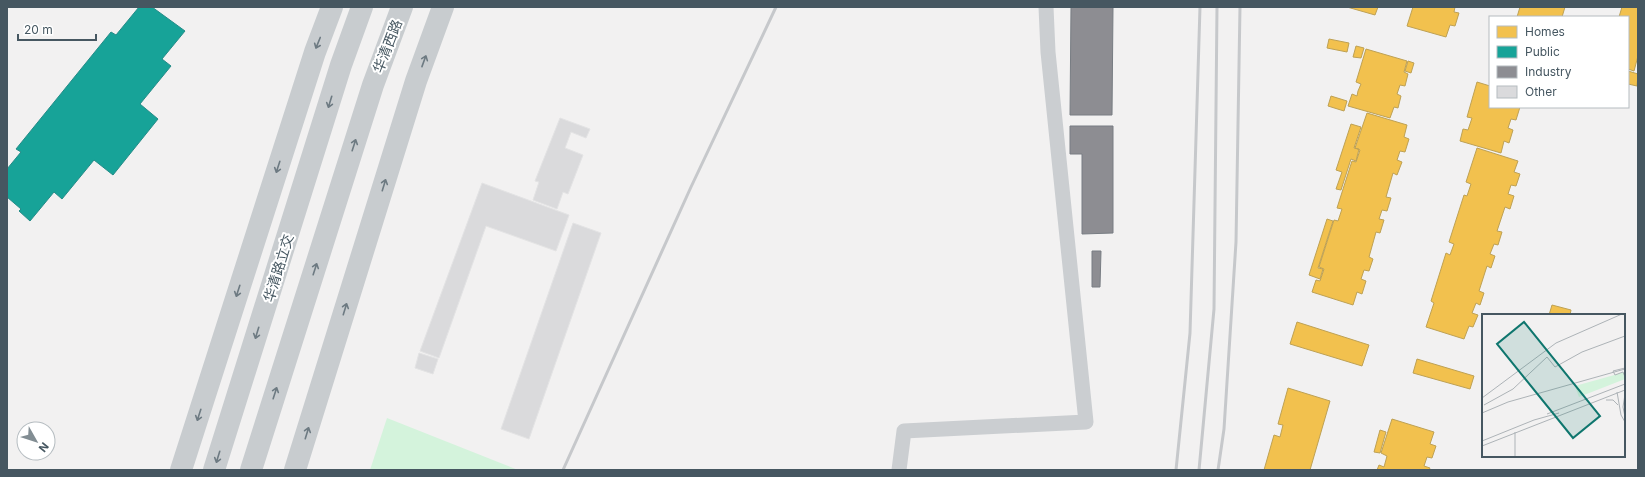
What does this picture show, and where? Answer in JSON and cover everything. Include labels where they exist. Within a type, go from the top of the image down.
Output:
[{"type":"main road","points":[[181,470],[315,52],[332,7]]},
{"type":"main road","name":"华清路立交","points":[[214,470],[341,65],[362,7]]},
{"type":"main road","name":"华清西路","points":[[251,470],[373,85],[402,7]]},
{"type":"main road","points":[[295,470],[416,81],[443,7]]},
{"type":"lane","points":[[899,470],[904,431],[1086,422],[1048,52],[1046,7]]},
{"type":"green space","points":[[387,418],[518,470],[370,470]]},
{"type":"building: Homes","points":[[1347,7],[1378,7],[1375,15]]},
{"type":"building: Homes","points":[[1413,7],[1455,7],[1454,12],[1459,13],[1455,26],[1450,25],[1446,37],[1407,26]]},
{"type":"building: Homes","points":[[1520,7],[1565,7],[1562,16],[1517,16]]},
{"type":"building: Homes","points":[[1622,7],[1638,7],[1638,56],[1634,71],[1629,69],[1629,16],[1619,16]]},
{"type":"building: Homes","points":[[1329,39],[1349,43],[1347,52],[1327,48]]},
{"type":"building: Homes","points":[[1356,46],[1364,48],[1361,58],[1353,57]]},
{"type":"building: Homes","points":[[1366,49],[1407,61],[1404,72],[1408,74],[1405,86],[1400,85],[1397,94],[1401,96],[1398,108],[1394,107],[1390,118],[1348,106],[1352,94],[1357,96],[1361,84],[1356,82]]},
{"type":"building: Homes","points":[[1408,61],[1414,63],[1411,73],[1405,71]]},
{"type":"building: Homes","points":[[1629,71],[1638,74],[1637,86],[1629,84]]},
{"type":"building: Homes","points":[[1477,82],[1489,86],[1489,108],[1520,108],[1516,120],[1511,119],[1508,128],[1513,130],[1509,143],[1504,141],[1501,153],[1460,141],[1463,129],[1468,130],[1472,118],[1467,117]]},
{"type":"building: Homes","points":[[1331,96],[1347,101],[1344,111],[1328,106]]},
{"type":"building: Homes","points":[[1367,113],[1407,125],[1404,137],[1409,139],[1405,152],[1400,151],[1397,160],[1402,162],[1397,175],[1393,173],[1386,197],[1391,198],[1387,211],[1382,210],[1379,219],[1384,220],[1380,233],[1376,232],[1369,257],[1373,259],[1369,271],[1364,270],[1361,279],[1366,281],[1362,294],[1357,292],[1353,305],[1312,292],[1316,280],[1320,281],[1324,269],[1319,267],[1334,220],[1338,221],[1342,209],[1337,208],[1352,161],[1356,162],[1360,150],[1355,148]]},
{"type":"building: Homes","points":[[1351,124],[1361,127],[1354,148],[1359,149],[1356,161],[1351,159],[1341,190],[1336,189],[1342,172],[1336,170]]},
{"type":"building: Homes","points":[[1477,148],[1518,161],[1514,172],[1520,174],[1516,186],[1511,185],[1508,194],[1514,196],[1510,209],[1505,207],[1497,231],[1502,232],[1498,245],[1494,244],[1490,254],[1495,256],[1491,268],[1487,266],[1479,291],[1484,293],[1480,305],[1476,303],[1472,313],[1478,315],[1473,327],[1469,326],[1464,339],[1426,327],[1434,303],[1431,301],[1446,253],[1450,255],[1454,244],[1449,242],[1464,195],[1467,196],[1471,184],[1466,182]]},
{"type":"building: Homes","points":[[1327,219],[1333,221],[1318,268],[1323,269],[1320,279],[1309,275]]},
{"type":"building: Homes","points":[[1552,305],[1571,310],[1570,314],[1549,314]]},
{"type":"building: Homes","points":[[1297,322],[1369,345],[1362,366],[1290,344]]},
{"type":"building: Homes","points":[[1417,359],[1474,376],[1470,389],[1413,373]]},
{"type":"building: Homes","points":[[1288,388],[1330,401],[1310,470],[1264,470],[1274,435],[1280,437],[1283,425],[1278,424]]},
{"type":"building: Homes","points":[[1392,419],[1434,432],[1430,444],[1436,446],[1432,458],[1427,457],[1424,466],[1430,468],[1429,470],[1377,470],[1379,465],[1384,467],[1387,456],[1381,453]]},
{"type":"building: Homes","points":[[1380,430],[1386,432],[1380,453],[1374,452]]},
{"type":"building: Public","points":[[139,7],[152,7],[185,31],[162,59],[171,66],[140,104],[158,119],[113,175],[94,160],[62,199],[54,192],[30,221],[19,211],[21,209],[7,197],[7,169],[21,152],[16,149],[111,32],[116,35]]},
{"type":"building: Industry","points":[[1071,7],[1113,7],[1112,115],[1070,115]]},
{"type":"building: Industry","points":[[1070,126],[1113,126],[1113,233],[1082,234],[1082,154],[1070,154]]},
{"type":"building: Industry","points":[[1092,251],[1101,251],[1100,287],[1092,287]]},
{"type":"building: Other","points":[[560,118],[590,129],[586,138],[571,132],[565,148],[583,155],[568,194],[563,192],[557,209],[533,200],[539,182],[535,181]]},
{"type":"building: Other","points":[[482,183],[569,215],[556,251],[486,226],[439,358],[420,351]]},
{"type":"building: Other","points":[[573,223],[601,233],[529,439],[501,429]]},
{"type":"building: Other","points":[[419,353],[438,359],[433,374],[415,368]]},
{"type":"railway","points":[[563,470],[691,187],[776,7]]},
{"type":"railway","points":[[1176,470],[1190,333],[1200,7]]},
{"type":"railway","points":[[1199,470],[1214,309],[1217,7]]},
{"type":"railway","points":[[1218,470],[1224,429],[1236,242],[1240,7]]}]
